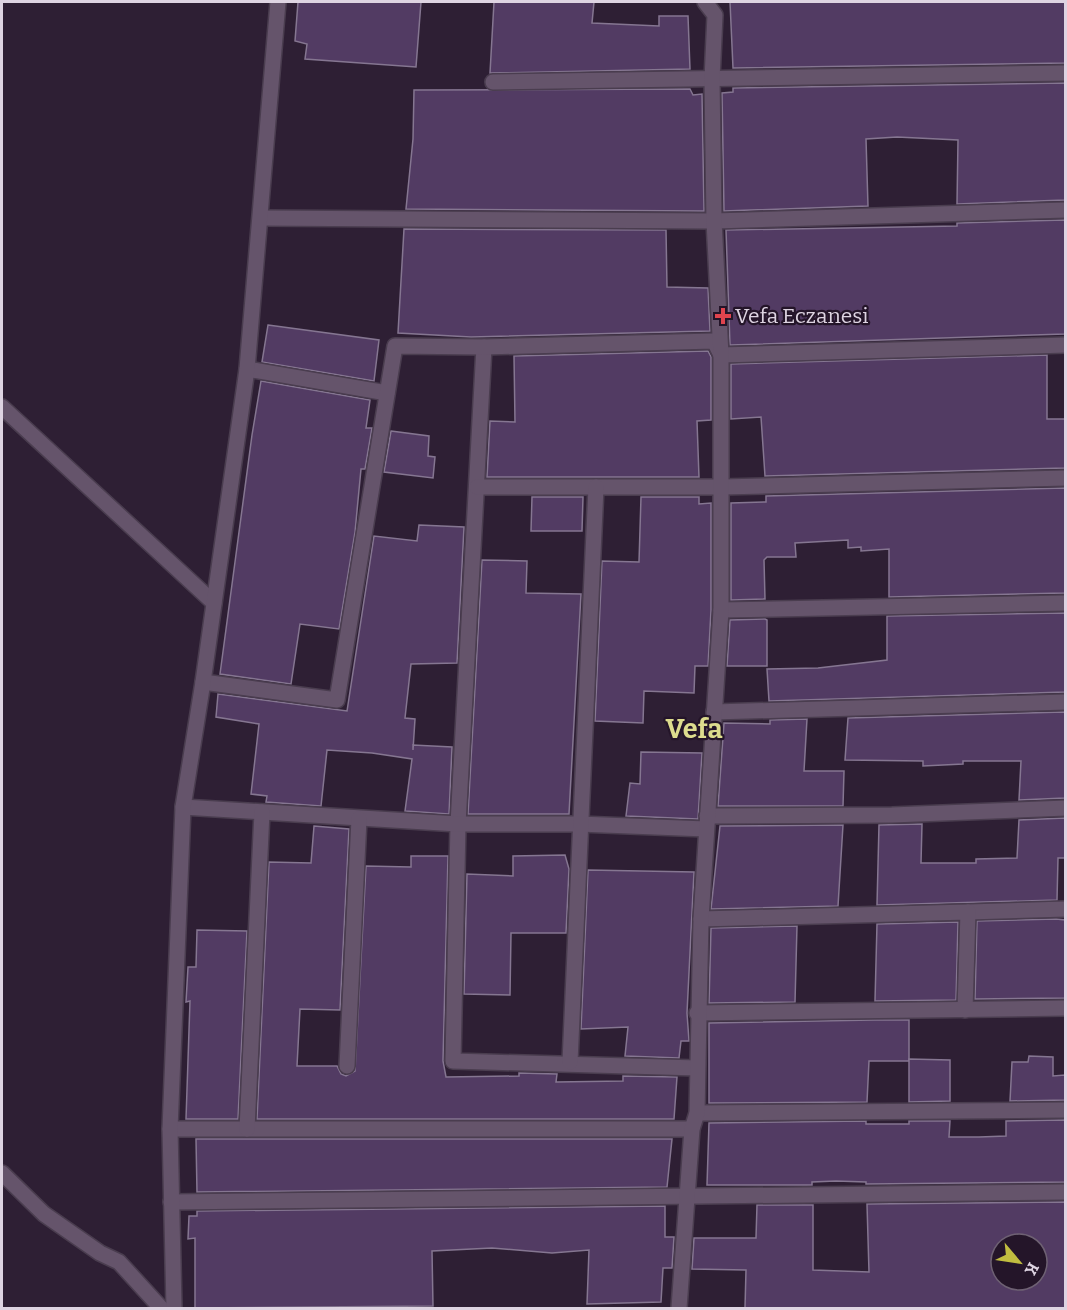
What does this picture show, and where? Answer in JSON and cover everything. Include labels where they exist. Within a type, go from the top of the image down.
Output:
[{"type":"street","points":[[174,1308],[170,1129],[183,807],[204,682],[247,369],[278,2]]},
{"type":"street","points":[[679,1308],[689,1197],[692,1129],[697,1113],[697,1013],[701,919],[721,610],[721,355],[714,221],[712,79],[715,15],[705,2]]},
{"type":"street","points":[[492,82],[1065,74]]},
{"type":"street","points":[[261,218],[714,221],[1065,210]]},
{"type":"street","points":[[204,682],[338,700],[395,346],[484,347],[714,341],[721,355]]},
{"type":"street","points":[[721,355],[1065,345]]},
{"type":"street","points":[[484,347],[458,824],[453,1060],[570,1062],[697,1068]]},
{"type":"street","points":[[247,369],[387,393]]},
{"type":"street","points":[[2,407],[214,603]]},
{"type":"street","points":[[477,487],[722,487],[1065,478]]},
{"type":"street","points":[[570,1062],[596,487]]},
{"type":"street","points":[[721,610],[1065,603]]},
{"type":"street","points":[[714,712],[1065,702]]},
{"type":"street","points":[[183,807],[458,824],[706,823],[1065,808]]},
{"type":"street","points":[[247,1129],[262,812]]},
{"type":"street","points":[[347,1066],[359,819]]},
{"type":"street","points":[[701,919],[1065,909]]},
{"type":"street","points":[[965,1010],[968,912]]},
{"type":"street","points":[[697,1013],[1065,1008]]},
{"type":"street","points":[[697,1113],[1065,1110]]},
{"type":"street","points":[[170,1129],[692,1129]]},
{"type":"street","points":[[2,1173],[44,1214],[100,1253],[119,1262],[161,1308]]},
{"type":"street","points":[[171,1202],[1065,1192]]},
{"type":"building","points":[[298,2],[421,2],[416,67],[305,59],[307,44],[295,41]]},
{"type":"building","points":[[494,2],[594,2],[592,23],[659,26],[659,16],[688,16],[690,69],[490,73]]},
{"type":"building","points":[[730,2],[1065,2],[1065,63],[733,68]]},
{"type":"building","points":[[1065,83],[1065,200],[957,204],[958,140],[897,137],[866,139],[868,206],[724,211],[722,93],[733,92],[733,88]]},
{"type":"building","points":[[690,89],[693,95],[702,94],[704,211],[406,209],[413,139],[414,90]]},
{"type":"building","points":[[1065,220],[1065,334],[730,345],[726,230],[957,226],[957,223]]},
{"type":"building","points":[[404,229],[666,230],[667,287],[708,288],[710,331],[471,337],[398,333]]},
{"type":"building","points":[[268,325],[379,340],[374,381],[262,362]]},
{"type":"building","points":[[708,351],[711,357],[711,420],[697,421],[699,477],[487,477],[490,421],[515,422],[514,356]]},
{"type":"building","points":[[1047,355],[1047,419],[1065,419],[1065,468],[765,476],[761,417],[731,419],[731,364]]},
{"type":"building","points":[[261,381],[370,400],[366,428],[372,428],[365,469],[361,469],[355,532],[339,629],[300,624],[291,684],[220,674]]},
{"type":"building","points":[[391,431],[429,436],[428,456],[435,457],[433,478],[384,472]]},
{"type":"building","points":[[1065,488],[1065,593],[889,597],[889,549],[861,551],[861,547],[848,548],[848,540],[795,543],[796,557],[767,557],[764,560],[765,599],[731,600],[731,503],[766,502],[766,496]]},
{"type":"building","points":[[532,497],[583,497],[582,531],[531,531]]},
{"type":"building","points":[[641,497],[699,497],[699,504],[711,503],[711,610],[708,666],[695,666],[694,693],[644,691],[643,723],[595,721],[602,561],[639,562]]},
{"type":"building","points":[[419,525],[464,527],[457,663],[411,664],[405,718],[415,719],[413,745],[452,747],[449,814],[405,811],[412,759],[327,750],[321,806],[266,802],[267,796],[251,794],[259,724],[216,717],[218,694],[347,711],[374,536],[417,541]]},
{"type":"building","points":[[482,560],[527,561],[526,593],[581,594],[569,814],[468,814]]},
{"type":"building","points":[[1065,613],[1065,692],[769,701],[767,669],[818,668],[887,660],[887,616]]},
{"type":"building","points":[[730,620],[767,620],[767,666],[727,666]]},
{"type":"building","points":[[1065,712],[1065,798],[1019,800],[1021,761],[963,761],[963,764],[923,766],[923,761],[845,760],[848,718]]},
{"type":"building","points":[[807,719],[804,771],[844,771],[843,806],[718,806],[724,723],[770,724],[770,720]]},
{"type":"building","points":[[641,752],[702,753],[698,819],[626,816],[630,783],[640,784]]},
{"type":"building","points":[[1065,818],[1065,858],[1058,858],[1057,900],[877,905],[879,825],[922,824],[921,863],[976,863],[976,859],[1017,858],[1019,820]]},
{"type":"building","points":[[843,825],[838,906],[711,909],[720,826]]},
{"type":"building","points":[[314,826],[349,829],[340,1010],[300,1009],[297,1066],[337,1066],[341,1074],[346,1076],[355,1071],[366,866],[411,867],[411,856],[448,856],[443,1061],[446,1077],[519,1076],[519,1073],[557,1074],[556,1082],[623,1081],[623,1076],[677,1077],[674,1119],[257,1119],[269,862],[311,863]]},
{"type":"building","points":[[565,855],[569,869],[566,933],[511,933],[510,995],[464,994],[467,874],[513,876],[513,856]]},
{"type":"building","points":[[588,870],[694,872],[687,1013],[689,1041],[681,1041],[679,1058],[625,1056],[628,1027],[581,1029]]},
{"type":"building","points":[[1065,920],[1065,998],[975,999],[977,921]]},
{"type":"building","points":[[958,922],[956,1000],[875,1001],[877,924]]},
{"type":"building","points":[[797,926],[795,1002],[709,1003],[711,928]]},
{"type":"building","points":[[197,930],[247,931],[238,1119],[186,1119],[190,1001],[186,1002],[188,967],[196,967]]},
{"type":"building","points":[[909,1020],[909,1061],[869,1061],[867,1102],[709,1103],[709,1023]]},
{"type":"building","points":[[1029,1056],[1053,1057],[1053,1076],[1065,1075],[1065,1100],[1010,1101],[1012,1062],[1028,1062]]},
{"type":"building","points":[[909,1059],[950,1060],[950,1101],[909,1102]]},
{"type":"building","points":[[1065,1120],[1065,1182],[866,1184],[866,1182],[836,1181],[812,1182],[812,1185],[707,1185],[709,1123],[866,1121],[866,1124],[909,1124],[909,1121],[950,1121],[949,1137],[979,1137],[1006,1136],[1006,1121]]},
{"type":"building","points":[[196,1139],[672,1139],[667,1187],[197,1192]]},
{"type":"building","points":[[1065,1202],[1065,1308],[745,1308],[746,1270],[692,1269],[694,1238],[756,1238],[757,1205],[813,1205],[813,1270],[869,1272],[867,1204]]},
{"type":"building","points":[[665,1206],[665,1237],[674,1237],[672,1268],[663,1268],[661,1302],[587,1304],[589,1250],[552,1253],[492,1248],[432,1251],[433,1306],[195,1308],[195,1238],[188,1239],[189,1216],[197,1216],[197,1211]]},
{"type":"place","name":"Vefa Eczanesi","points":[[723,316]]},
{"type":"district","name":"Vefa","points":[[694,729]]}]
